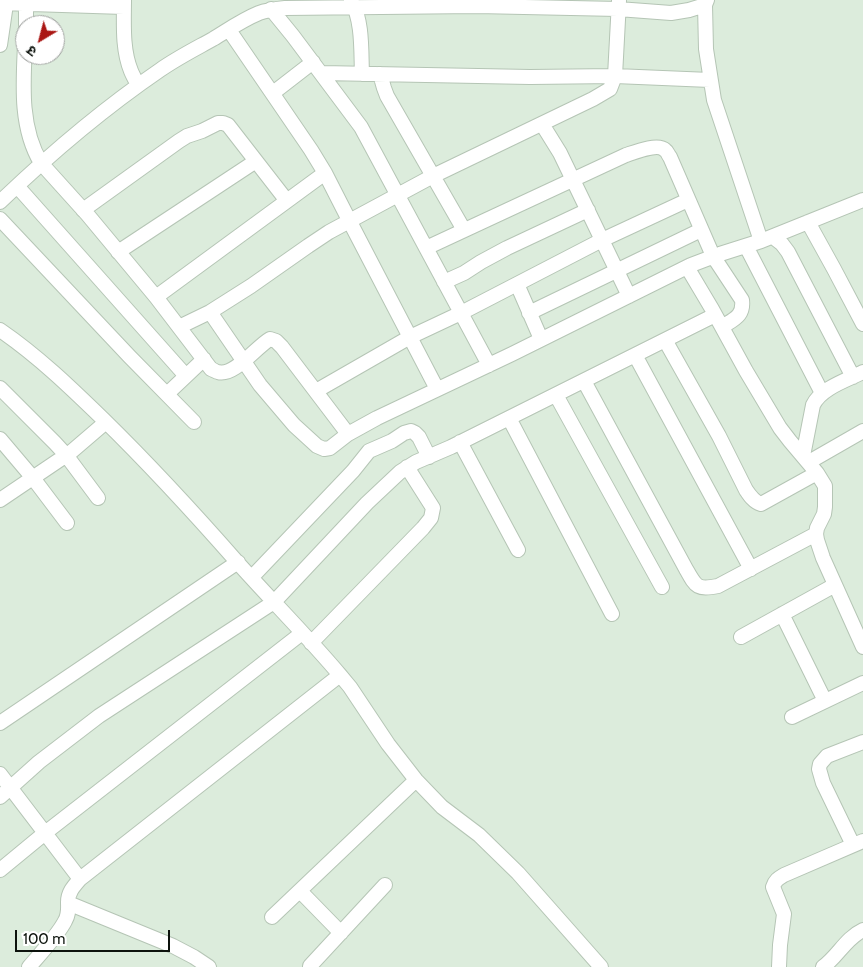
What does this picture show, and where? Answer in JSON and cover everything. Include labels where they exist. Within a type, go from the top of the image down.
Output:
[{"type":"street","points":[[0,202],[41,163],[92,120],[161,69],[260,12],[271,9],[353,4],[477,6],[618,4],[671,13],[689,10],[706,2],[706,50],[710,80],[718,114],[767,239],[782,244],[788,252],[858,374],[822,393],[816,399],[813,405],[809,464]]},
{"type":"street","points":[[0,45],[3,4],[124,4],[126,53],[131,72],[138,86]]},
{"type":"street","points":[[26,4],[26,15]]},
{"type":"street","points":[[353,4],[360,32],[362,74]]},
{"type":"street","points":[[179,327],[210,312],[252,286],[320,238],[433,176],[610,89],[615,76],[618,4]]},
{"type":"street","points":[[271,9],[361,127],[489,365]]},
{"type":"street","points":[[229,30],[325,172],[437,389]]},
{"type":"street","points":[[25,65],[26,120],[35,154],[156,297],[211,369],[218,373],[234,369],[262,343],[270,339],[276,341],[348,434]]},
{"type":"street","points":[[273,93],[317,68],[362,74],[530,77],[615,76],[710,80]]},
{"type":"street","points":[[380,74],[387,96],[464,230]]},
{"type":"street","points":[[83,210],[171,146],[187,136],[218,123],[228,125],[287,201]]},
{"type":"street","points":[[542,124],[560,153],[629,296]]},
{"type":"street","points":[[5,793],[39,762],[99,716],[274,602],[373,497],[407,467],[665,340],[738,316],[743,307],[742,300],[712,256],[670,157],[665,150],[659,148],[640,150],[626,155],[426,248]]},
{"type":"street","points":[[118,252],[256,161]]},
{"type":"street","points":[[156,297],[325,172]]},
{"type":"street","points":[[17,186],[186,376]]},
{"type":"street","points":[[316,392],[410,337],[461,313],[602,240],[688,200]]},
{"type":"street","points":[[210,312],[260,385],[278,407],[317,446],[330,448],[348,434],[377,418],[541,340],[687,267],[712,256],[767,239],[863,200]]},
{"type":"street","points":[[444,282],[464,273],[507,248],[588,210]]},
{"type":"street","points":[[0,219],[194,422]]},
{"type":"street","points":[[808,222],[863,324]]},
{"type":"street","points":[[529,313],[701,230]]},
{"type":"street","points":[[746,246],[822,393]]},
{"type":"street","points":[[687,267],[780,428],[825,486],[824,514],[816,534],[818,546],[863,647]]},
{"type":"street","points":[[517,284],[541,340]]},
{"type":"street","points":[[0,330],[52,371],[106,422],[198,517],[350,686],[396,756],[416,780],[442,807],[479,835],[518,873],[601,967]]},
{"type":"street","points":[[665,340],[719,436],[746,490],[756,502],[761,504],[809,464],[863,431]]},
{"type":"street","points":[[635,355],[751,569]]},
{"type":"street","points":[[167,394],[204,359]]},
{"type":"street","points":[[584,381],[695,585],[702,588],[718,586],[816,534]]},
{"type":"street","points":[[0,388],[66,455],[98,498]]},
{"type":"street","points":[[556,395],[662,587]]},
{"type":"street","points":[[509,418],[612,614]]},
{"type":"street","points":[[0,500],[66,455],[106,422]]},
{"type":"street","points":[[252,577],[370,451],[411,431],[419,436],[429,457]]},
{"type":"street","points":[[0,439],[5,453],[33,478],[67,523]]},
{"type":"street","points":[[460,442],[518,550]]},
{"type":"street","points":[[0,870],[45,833],[306,638],[423,528],[431,518],[433,508],[407,467]]},
{"type":"street","points":[[0,722],[238,562]]},
{"type":"street","points":[[741,637],[835,585]]},
{"type":"street","points":[[782,614],[825,701]]},
{"type":"street","points":[[29,967],[65,923],[69,913],[68,896],[80,879],[340,675]]},
{"type":"street","points":[[792,717],[863,683]]},
{"type":"street","points":[[779,967],[784,914],[774,883],[784,875],[858,843],[823,783],[819,769],[820,764],[827,756],[863,742]]},
{"type":"street","points":[[0,774],[5,793],[45,833],[80,879]]},
{"type":"street","points":[[272,917],[416,780]]},
{"type":"street","points":[[310,966],[385,885]]},
{"type":"street","points":[[300,891],[341,933]]},
{"type":"street","points":[[68,903],[173,946],[209,967]]},
{"type":"street","points":[[823,967],[848,940],[863,930]]}]
